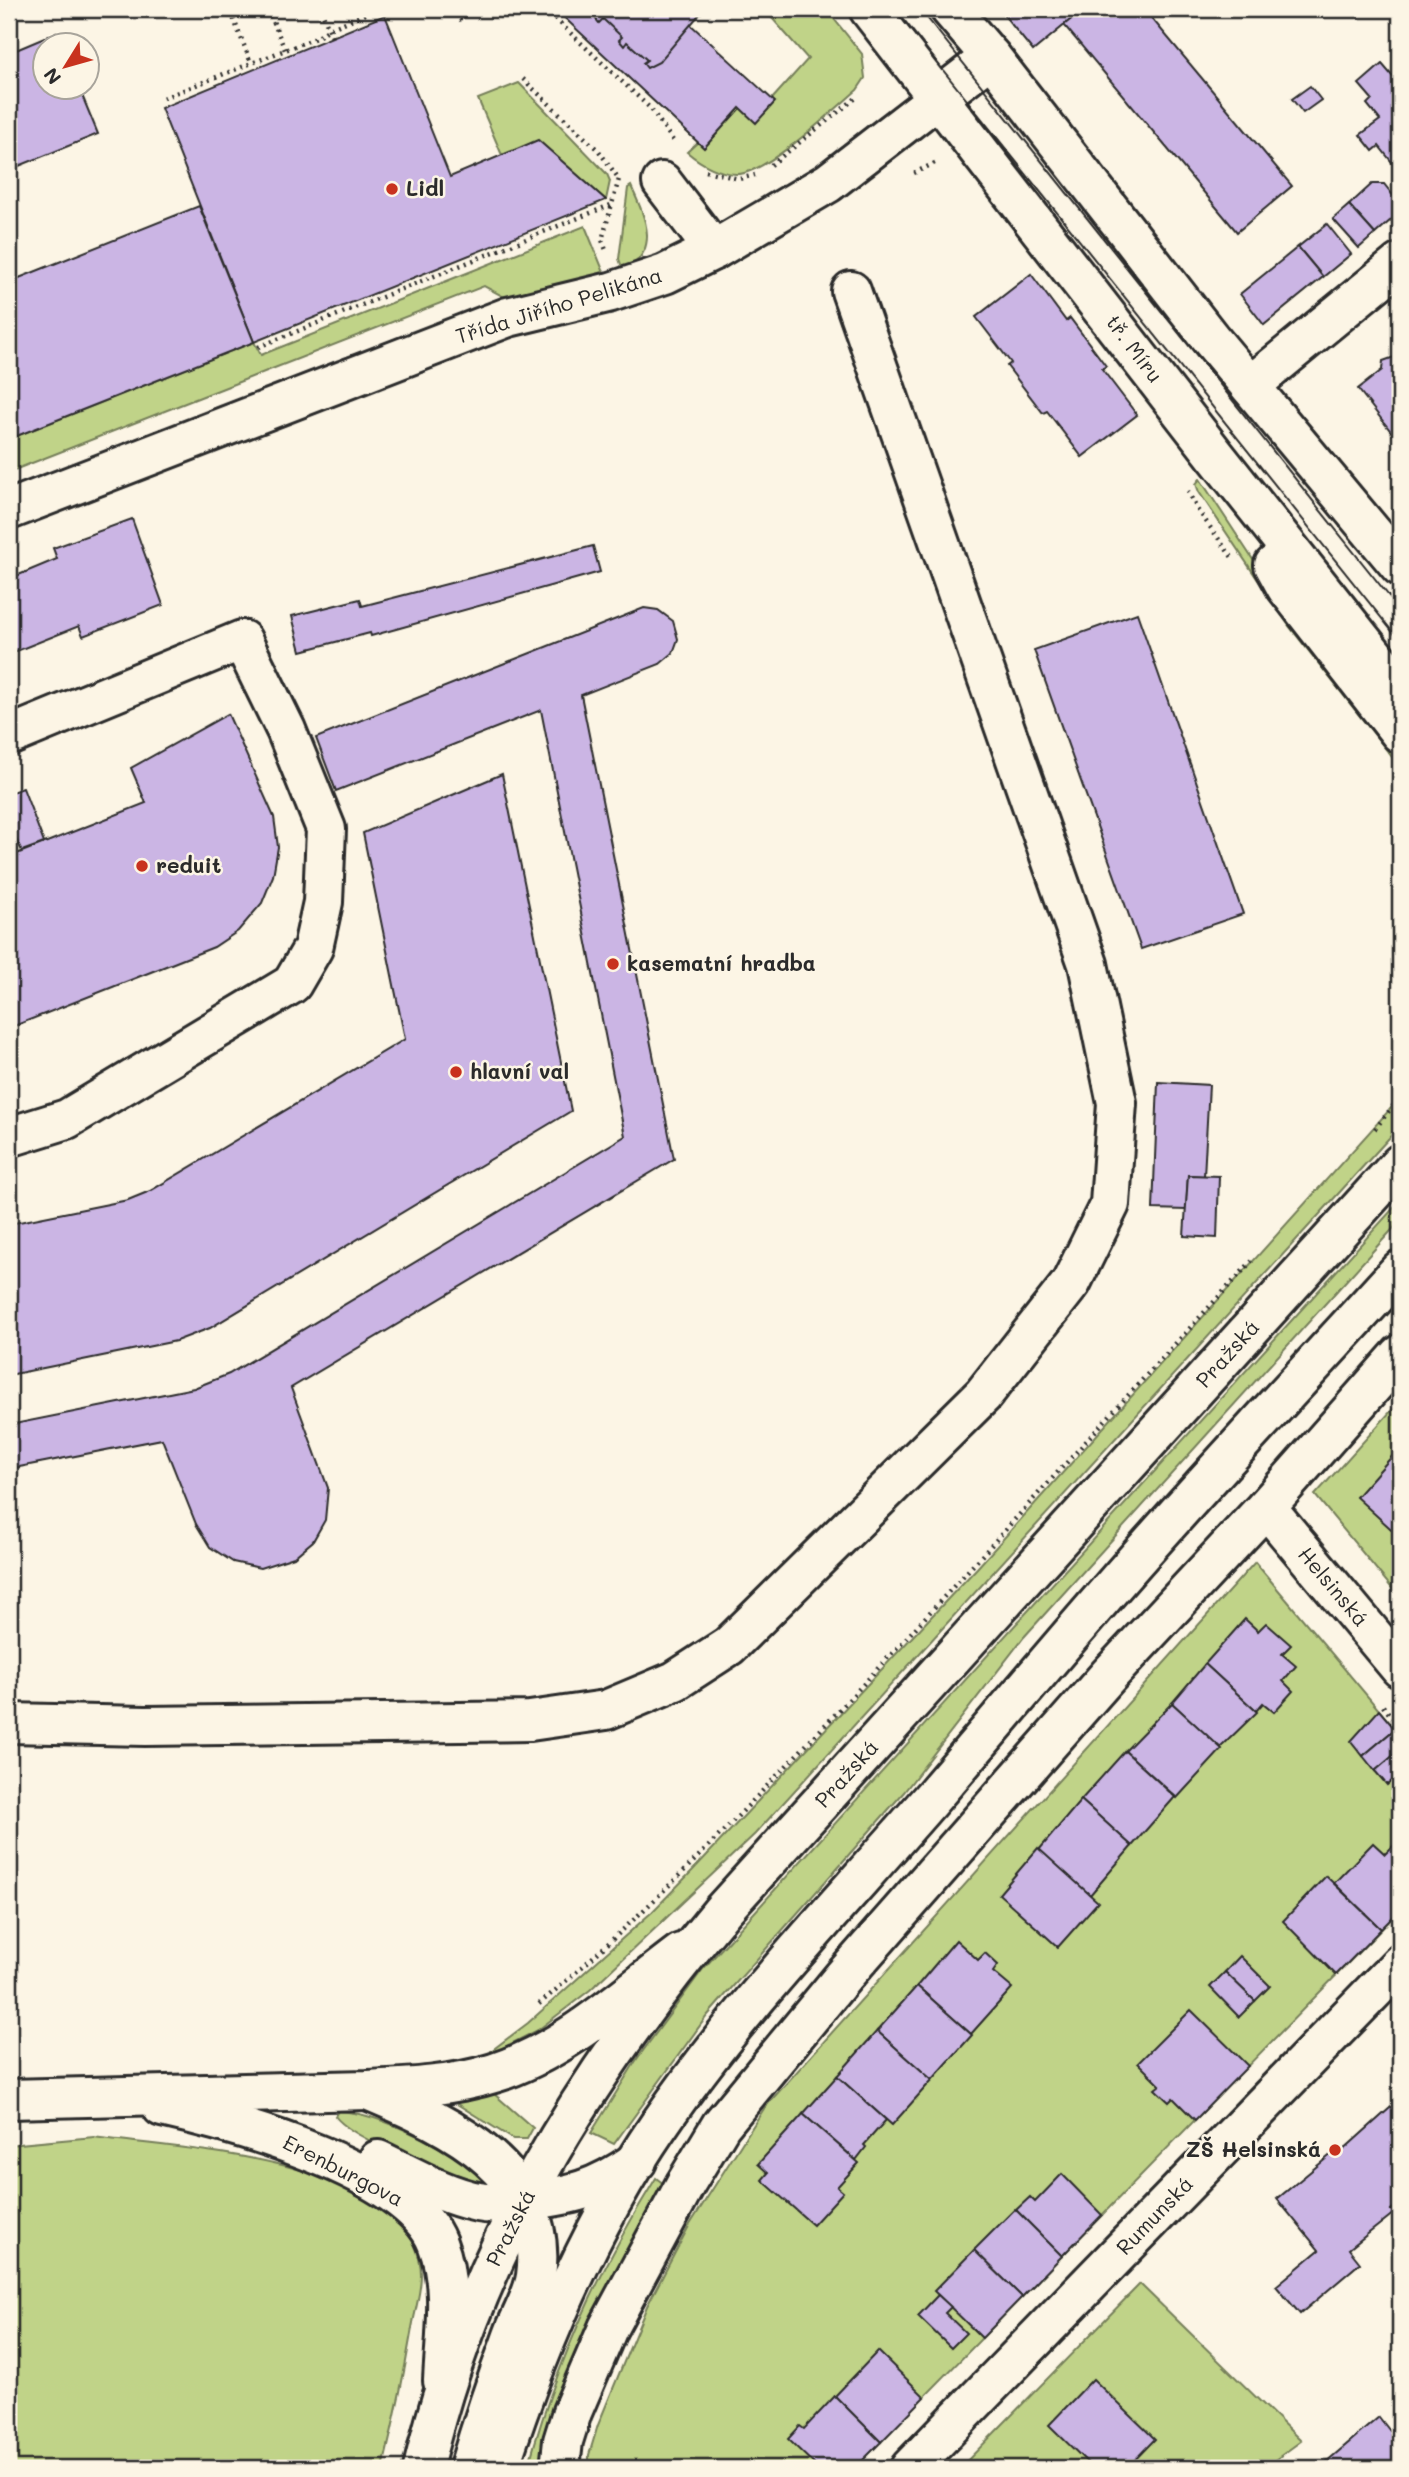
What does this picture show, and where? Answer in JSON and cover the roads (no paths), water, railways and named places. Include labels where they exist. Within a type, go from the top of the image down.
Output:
[{"type":"street","name":"tř. Míru","points":[[869,9],[941,98],[1215,455],[1400,688]]},
{"type":"street","points":[[950,9],[991,57],[1250,386],[1400,566]]},
{"type":"street","name":"Třída Jiřího Pelikána","points":[[9,510],[508,317],[611,292],[665,274],[714,250],[828,183],[991,57]]},
{"type":"street","points":[[662,182],[714,250]]},
{"type":"street","points":[[1250,386],[1400,263]]},
{"type":"street","points":[[9,1723],[145,1726],[530,1721],[606,1710],[675,1681],[729,1646],[984,1395],[1070,1283],[1110,1204],[1117,1102],[1088,964],[851,291]]},
{"type":"street","points":[[1215,455],[1286,587],[1400,733]]},
{"type":"street","points":[[9,736],[242,640],[286,730],[326,830],[323,902],[313,948],[292,984],[67,1119],[9,1137]]},
{"type":"street","name":"Pražská","points":[[422,2468],[442,2395],[466,2324],[524,2201],[590,2083],[634,2019],[697,1941],[1395,1167]]},
{"type":"street","points":[[499,2468],[561,2305],[637,2161],[695,2074],[787,1961],[887,1851],[1135,1561],[1400,1270]]},
{"type":"street","points":[[560,2468],[563,2441],[572,2412],[608,2328],[686,2182],[722,2125],[843,1977],[1108,1676],[1266,1507],[1400,1355]]},
{"type":"street","name":"Helsinská","points":[[1266,1507],[1400,1668]]},
{"type":"street","name":"Erenburgova","points":[[9,2099],[119,2097],[220,2091],[367,2090],[450,2082],[491,2074],[518,2065],[565,2040],[697,1941]]},
{"type":"street","name":"Rumunská","points":[[910,2468],[1400,1964]]},
{"type":"street","name":"Erenburgova","points":[[367,2090],[436,2120],[474,2145],[501,2168],[524,2201],[536,2244],[536,2276],[469,2468]]},
{"type":"street","name":"Erenburgova","points":[[119,2097],[260,2131],[314,2154],[398,2196],[424,2219],[438,2244],[445,2276],[442,2395]]},
{"type":"street","name":"Erenburgova","points":[[205,2116],[253,2118],[292,2125],[321,2134],[464,2198],[496,2204],[561,2198],[585,2191],[609,2180],[637,2161]]},
{"type":"tram line","points":[[894,9],[1400,641]]},
{"type":"tram line","points":[[920,9],[1400,610]]},
{"type":"place","name":"Lidl","points":[[392,189]]},
{"type":"place","name":"reduit","points":[[142,866]]},
{"type":"place","name":"kasematní hradba","points":[[613,964]]},
{"type":"place","name":"hlavní val","points":[[456,1072]]},
{"type":"place","name":"ZŠ Helsinská","points":[[1335,2150]]}]
